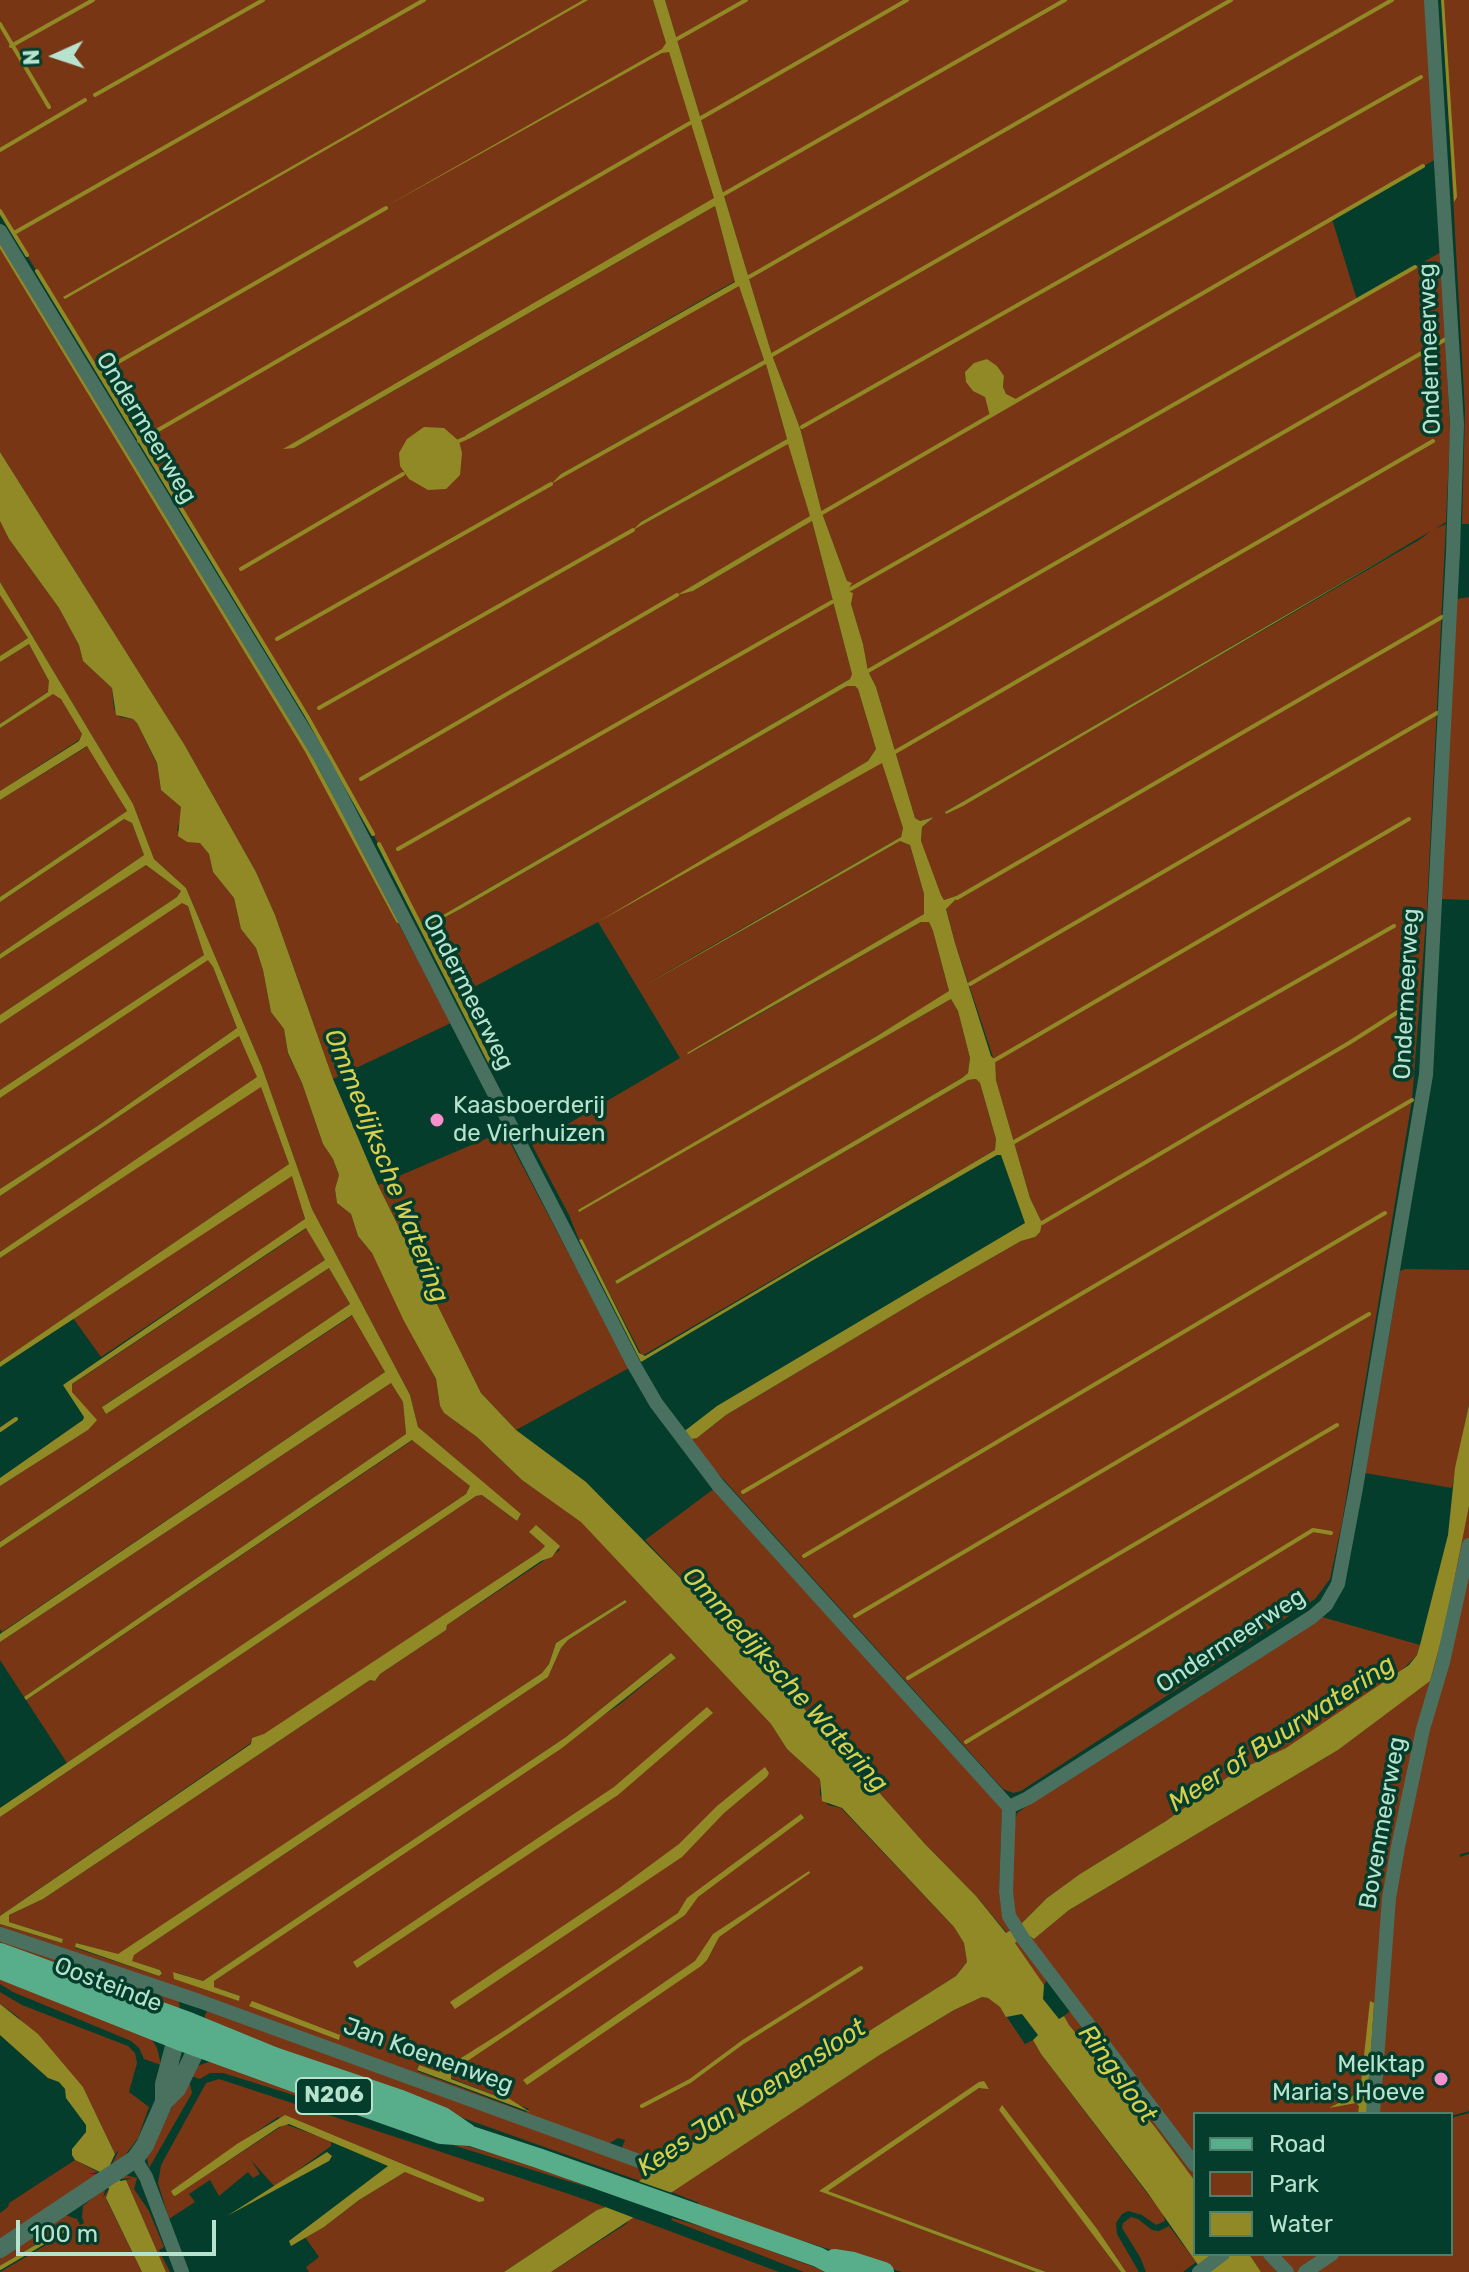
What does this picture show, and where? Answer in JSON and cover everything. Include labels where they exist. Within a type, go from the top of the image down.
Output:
[{"type":"main road","name":"Oosteinde","points":[[0,1953],[191,2023]]},
{"type":"main road","name":"Oosteinde","points":[[0,1969],[198,2046]]},
{"type":"main road","name":"N206","points":[[191,2023],[274,2057],[401,2100],[443,2117],[471,2136]]},
{"type":"main road","name":"N206","points":[[198,2046],[441,2134],[471,2136],[598,2179],[818,2257],[847,2272]]},
{"type":"main road","name":"N206","points":[[818,2257],[853,2262],[884,2272]]},
{"type":"street","name":"Ondermeerweg","points":[[0,231],[325,765],[656,1403],[718,1485],[1009,1807],[1028,1798],[1312,1617],[1326,1605],[1338,1584],[1426,1075],[1457,424],[1431,0]]},
{"type":"street","name":"Bovenmeerweg","points":[[1373,2112],[1385,1944],[1398,1847],[1423,1729],[1443,1662],[1469,1545]]},
{"type":"street","points":[[1009,1807],[1006,1905],[1019,1933],[1193,2162]]},
{"type":"street","name":"Oosteinde","points":[[0,1934],[199,2001]]},
{"type":"street","points":[[164,2102],[164,2084],[176,2039],[191,2023],[199,2001]]},
{"type":"street","name":"Jan Koenenweg","points":[[199,2001],[639,2161]]},
{"type":"street","points":[[0,2249],[135,2159],[145,2145],[164,2102],[177,2089],[198,2046],[191,2023]]},
{"type":"street","points":[[135,2159],[146,2177],[182,2272]]},
{"type":"street","points":[[1199,2272],[1220,2256]]},
{"type":"street","points":[[1272,2256],[1287,2272]]},
{"type":"street","points":[[1305,2272],[1329,2256]]},
{"type":"green space","points":[[0,0],[653,0],[715,198],[286,448],[294,448],[715,206],[735,281],[466,435],[466,438],[739,285],[764,360],[561,474],[556,480],[766,364],[787,439],[641,522],[636,528],[788,443],[811,516],[681,593],[693,591],[812,521],[852,674],[850,679],[431,922],[464,907],[847,686],[855,686],[876,749],[868,761],[652,891],[882,762],[903,828],[901,837],[640,987],[900,841],[910,845],[924,894],[924,914],[689,1054],[921,922],[929,922],[933,931],[949,991],[578,1211],[951,999],[958,1011],[970,1058],[968,1073],[615,1281],[617,1284],[968,1080],[976,1079],[980,1083],[996,1139],[995,1150],[642,1356],[532,1145],[680,1058],[598,922],[455,997],[373,834],[307,716],[0,211]]},
{"type":"green space","points":[[665,0],[1427,0],[1436,159],[1332,219],[1357,300],[1441,252],[1450,432],[1446,522],[1435,529],[1446,524],[1427,907],[1412,1100],[1330,1579],[1315,1599],[1021,1791],[1013,1793],[1003,1789],[687,1439],[697,1438],[726,1415],[925,1296],[1021,1241],[1035,1237],[1042,1224],[1030,1198],[996,1080],[993,1057],[955,943],[946,908],[956,896],[944,900],[921,842],[922,827],[934,817],[920,821],[915,818],[876,687],[868,671],[847,581],[822,513],[800,428],[772,355]],"holes":[[[987,359],[1004,376],[1006,394],[990,407],[985,396],[965,373]],[[1431,531],[1419,540],[946,814],[945,812]]]},
{"type":"green space","points":[[1442,0],[1469,0],[1469,524],[1462,524],[1465,412]]},
{"type":"green space","points":[[0,245],[307,751],[451,1023],[333,1079],[275,915],[256,872],[184,744],[0,452]]},
{"type":"green space","points":[[0,521],[9,539],[59,608],[79,645],[83,661],[112,688],[114,709],[120,717],[133,719],[137,723],[157,764],[161,790],[181,807],[177,830],[187,842],[200,842],[209,854],[213,872],[234,898],[241,929],[256,948],[271,1012],[284,1029],[288,1054],[302,1083],[323,1144],[339,1175],[335,1189],[337,1203],[351,1214],[358,1236],[372,1253],[436,1380],[444,1413],[477,1437],[522,1480],[581,1521],[771,1724],[787,1749],[820,1779],[820,1795],[828,1805],[841,1808],[954,1927],[964,1943],[967,1962],[956,1976],[670,2157],[640,2181],[269,2049],[205,2024],[205,2015],[208,2009],[621,2150],[625,2140],[618,2138],[608,2144],[0,1931],[0,1924],[62,1943],[63,1939],[9,1922],[9,1915],[43,1899],[370,1680],[375,1681],[380,1674],[446,1630],[447,1625],[560,1550],[529,1532],[545,1546],[539,1552],[264,1735],[252,1738],[251,1743],[0,1916],[0,1817],[476,1496],[482,1495],[517,1521],[521,1515],[418,1427],[410,1395],[312,1209],[262,1067],[186,888],[154,859],[133,804],[0,582]],"holes":[[[625,1600],[627,1602],[568,1640],[548,1677],[134,1955],[131,1961],[160,1970],[162,1975],[75,1948],[77,1943],[118,1955],[542,1673],[549,1664],[556,1643]],[[671,1653],[676,1658],[620,1704],[214,1981],[214,1987],[240,1996],[239,2001],[174,1972],[203,1981],[566,1737]],[[418,2065],[496,2096],[505,2096],[511,2102],[529,2109],[526,2112],[417,2071]]]},
{"type":"green space","points":[[0,595],[28,638],[0,656]]},
{"type":"green space","points":[[1469,597],[1469,900],[1441,899],[1457,599]]},
{"type":"green space","points":[[29,644],[49,681],[49,691],[0,724],[0,662]]},
{"type":"green space","points":[[53,693],[61,698],[82,734],[79,740],[0,791],[0,728]]},
{"type":"green space","points":[[88,746],[127,811],[0,897],[0,800]]},
{"type":"green space","points":[[124,819],[132,823],[144,855],[0,954],[0,902]]},
{"type":"green space","points":[[146,865],[181,891],[177,897],[0,1015],[0,959]]},
{"type":"green space","points":[[182,902],[188,906],[204,955],[0,1090],[0,1024]]},
{"type":"green space","points":[[208,959],[237,1028],[99,1125],[0,1189],[0,1098]]},
{"type":"green space","points":[[239,1036],[258,1078],[0,1252],[0,1196]]},
{"type":"green space","points":[[261,1086],[289,1164],[0,1362],[0,1258]]},
{"type":"green space","points":[[504,1131],[629,1368],[516,1430],[481,1393],[378,1185]]},
{"type":"green space","points":[[293,1175],[305,1220],[101,1357],[73,1318]]},
{"type":"green space","points":[[307,1228],[325,1260],[103,1406],[106,1414],[329,1268],[350,1304],[0,1542],[0,1486],[88,1430],[89,1413],[72,1392],[71,1385]]},
{"type":"green space","points":[[1469,1270],[1469,1405],[1452,1488],[1365,1473],[1400,1271]]},
{"type":"green space","points":[[353,1315],[385,1372],[2,1632],[0,1548]]},
{"type":"green space","points":[[391,1383],[403,1402],[406,1434],[24,1697],[0,1660],[0,1642]]},
{"type":"green space","points":[[413,1440],[470,1486],[466,1494],[67,1763],[26,1700]]},
{"type":"green space","points":[[715,1488],[1002,1809],[999,1891],[1010,1932],[1007,1933],[925,1844],[791,1694],[752,1642],[699,1597],[645,1540]]},
{"type":"green space","points":[[1469,1506],[1469,1852],[1460,1854],[1460,1857],[1469,1854],[1469,2111],[1453,2115],[1453,2112],[1193,2112],[1193,2178],[1155,2127],[1069,2025],[1064,2016],[1070,2011],[1047,1980],[1044,1985],[1038,1979],[1015,1943],[1026,1934],[1034,1939],[1069,1910],[1338,1750],[1429,1681]]},
{"type":"green space","points":[[1322,1617],[1420,1645],[1417,1655],[1398,1674],[1286,1748],[1235,1772],[1166,1821],[1080,1874],[1047,1898],[1020,1925],[1012,1911],[1014,1823],[1017,1813]]},
{"type":"green space","points":[[0,1938],[174,1995],[180,2011],[0,1947]]},
{"type":"green space","points":[[0,1975],[151,2038],[161,2065],[144,2059],[131,2041],[13,1992],[0,1984]]},
{"type":"green space","points":[[0,1992],[22,2005],[128,2046],[135,2053],[137,2063],[129,2092],[149,2107],[138,2138],[126,2154],[112,2164],[119,2150],[115,2154],[83,2087],[17,2016],[0,2004]]},
{"type":"green space","points":[[982,1997],[1000,2007],[1025,2044],[1033,2040],[1163,2214],[1165,2221],[1156,2225],[1142,2215],[1128,2211],[1116,2223],[1117,2234],[1139,2272],[1126,2272],[999,2107],[1121,2272],[1046,2272],[827,2191],[979,2088],[989,2088],[982,2081],[820,2191],[1036,2272],[902,2272],[694,2207],[699,2203],[671,2192],[878,2056],[954,2010]]},
{"type":"green space","points":[[227,2061],[376,2119],[538,2167],[590,2188],[223,2073],[210,2073],[200,2079],[188,2075],[197,2066]]},
{"type":"green space","points":[[219,2079],[606,2207],[504,2272],[309,2272],[306,2267],[319,2257],[305,2237],[405,2172],[278,2117],[171,2191],[174,2196],[285,2124],[331,2141],[331,2146],[275,2187],[251,2160],[260,2174],[253,2178],[248,2172],[219,2196],[210,2180],[189,2194],[195,2202],[169,2219],[158,2183],[161,2165],[206,2083]]},
{"type":"green space","points":[[185,2082],[190,2084],[192,2093],[149,2168],[147,2158]]},
{"type":"green space","points":[[1469,2113],[1469,2272],[1261,2272],[1250,2256],[1453,2256],[1453,2117]]},
{"type":"green space","points":[[75,2160],[98,2172],[88,2174],[98,2174],[0,2240],[0,2213],[9,2203]]},
{"type":"green space","points":[[125,2175],[137,2178],[134,2189],[149,2211],[164,2247],[159,2250],[170,2272],[166,2272],[126,2180],[132,2178],[121,2179]]},
{"type":"green space","points":[[106,2187],[103,2198],[109,2189],[106,2199],[142,2272],[0,2272],[65,2234],[61,2229],[0,2266],[0,2257],[65,2215],[77,2219],[80,2225],[84,2223],[83,2206]]},
{"type":"green space","points":[[632,2217],[779,2272],[551,2272],[626,2224]]},
{"type":"green space","points":[[1131,2217],[1152,2230],[1159,2231],[1169,2226],[1196,2262],[1183,2272],[1146,2272],[1122,2228]]},
{"type":"green space","points":[[672,2218],[713,2230],[828,2272],[804,2272]]},
{"type":"water","points":[[583,0],[588,0],[65,299],[63,297]]},
{"type":"water","points":[[653,0],[665,0],[772,355],[800,428],[822,513],[847,581],[852,583],[847,591],[853,593],[851,604],[868,671],[876,687],[915,818],[920,821],[934,817],[922,827],[921,841],[944,900],[957,898],[946,909],[991,1056],[995,1060],[996,1080],[1030,1198],[1042,1223],[1035,1237],[1021,1241],[925,1296],[691,1439],[682,1433],[717,1406],[1025,1223],[1001,1155],[997,1155],[641,1362],[579,1240],[582,1239],[639,1353],[645,1356],[995,1150],[996,1139],[980,1083],[976,1079],[968,1080],[617,1284],[615,1281],[968,1073],[970,1058],[958,1011],[951,999],[578,1210],[949,991],[933,931],[929,922],[921,922],[687,1053],[924,914],[924,894],[910,845],[900,841],[640,988],[901,837],[903,828],[882,763],[598,922],[868,761],[876,749],[855,686],[847,686],[464,907],[431,922],[850,679],[852,674],[812,521],[693,591],[677,595],[810,516],[788,444],[633,530],[641,522],[787,439],[766,364],[551,484],[561,474],[764,360],[739,286],[466,438],[466,435],[735,282],[715,206],[294,448],[283,449],[714,198],[669,52],[662,53],[383,208],[662,49],[666,43]]},
{"type":"water","points":[[1441,0],[1444,0],[1457,197],[1454,202]]},
{"type":"water","points":[[987,359],[1004,376],[1006,394],[1018,400],[990,416],[985,397],[973,391],[966,382],[965,372],[974,363]]},
{"type":"water","points":[[424,427],[444,428],[459,441],[462,453],[460,475],[446,489],[428,490],[409,479],[400,466],[399,453],[407,439]]},
{"type":"water","points":[[0,452],[184,744],[256,872],[275,915],[333,1079],[378,1185],[481,1393],[516,1430],[586,1482],[699,1597],[752,1642],[791,1694],[925,1844],[976,1896],[1006,1933],[1020,1925],[1047,1898],[1080,1874],[1166,1821],[1235,1772],[1286,1748],[1409,1665],[1420,1645],[1448,1535],[1455,1468],[1469,1405],[1469,1506],[1445,1626],[1430,1681],[1338,1750],[1069,1910],[1034,1939],[1026,1934],[1015,1943],[1044,1985],[1043,1999],[1059,2019],[1064,2016],[1193,2178],[1193,2256],[1250,2256],[1261,2272],[1203,2272],[1147,2192],[1041,2054],[1033,2040],[1038,2035],[1022,2014],[1006,2017],[1000,2007],[982,1997],[954,2010],[878,2056],[551,2272],[504,2272],[606,2207],[670,2157],[956,1976],[967,1962],[964,1943],[954,1927],[842,1808],[822,1801],[820,1779],[787,1749],[771,1724],[581,1522],[522,1480],[477,1437],[444,1413],[436,1379],[372,1253],[358,1236],[351,1214],[337,1203],[335,1189],[339,1175],[323,1144],[288,1053],[284,1029],[271,1012],[256,948],[241,929],[234,898],[213,872],[209,854],[200,843],[187,842],[178,836],[181,807],[161,790],[157,763],[137,723],[116,715],[112,688],[83,661],[79,645],[59,608],[9,539],[0,521]]},
{"type":"water","points":[[1416,540],[963,806],[946,814],[945,812]]},
{"type":"water","points":[[0,582],[133,804],[154,859],[186,888],[262,1067],[312,1209],[410,1395],[418,1427],[521,1514],[517,1521],[482,1495],[476,1496],[0,1817],[0,1808],[466,1494],[470,1486],[412,1440],[26,1700],[24,1697],[406,1434],[403,1402],[391,1383],[0,1642],[0,1634],[385,1372],[352,1315],[0,1548],[0,1542],[350,1304],[329,1268],[106,1414],[102,1407],[325,1260],[306,1228],[72,1384],[72,1392],[97,1420],[88,1430],[0,1486],[0,1478],[83,1420],[63,1385],[305,1219],[292,1176],[0,1367],[0,1362],[289,1164],[261,1087],[0,1258],[0,1252],[257,1077],[239,1036],[0,1196],[0,1189],[99,1125],[237,1028],[208,960],[0,1098],[0,1090],[204,955],[188,906],[182,903],[0,1024],[0,1015],[177,897],[181,891],[146,865],[0,959],[0,954],[144,855],[132,823],[124,819],[0,902],[0,897],[127,811],[87,746],[0,800],[0,791],[79,741],[82,734],[61,699],[53,694],[0,728],[0,724],[48,692],[49,681],[29,644],[0,662],[0,656],[28,638],[0,595]]},
{"type":"water","points":[[536,1525],[560,1546],[552,1557],[541,1561],[447,1625],[446,1630],[380,1674],[375,1681],[370,1680],[43,1899],[9,1915],[9,1922],[63,1939],[62,1943],[0,1924],[0,1916],[251,1744],[252,1738],[264,1734],[539,1552],[545,1546],[529,1532]]},
{"type":"water","points":[[625,1600],[627,1602],[568,1640],[548,1677],[134,1955],[132,1961],[160,1970],[162,1974],[159,1976],[75,1947],[76,1943],[118,1954],[542,1673],[549,1664],[556,1643]]},
{"type":"water","points":[[671,1653],[676,1658],[562,1748],[214,1981],[214,1987],[240,1996],[239,2001],[174,1979],[173,1972],[203,1981],[566,1737]]},
{"type":"water","points":[[707,1707],[713,1713],[618,1795],[357,1968],[353,1962],[614,1787]]},
{"type":"water","points":[[765,1767],[769,1773],[767,1777],[724,1813],[682,1857],[455,2009],[450,2002],[679,1844],[717,1806]]},
{"type":"water","points":[[801,1814],[804,1818],[698,1897],[685,1915],[451,2072],[451,2079],[496,2096],[505,2096],[530,2112],[417,2070],[419,2065],[439,2072],[507,2029],[678,1913],[687,1898]]},
{"type":"water","points":[[809,1871],[719,1937],[701,1966],[527,2085],[523,2080],[695,1961],[713,1934]]},
{"type":"water","points":[[252,2001],[340,2035],[339,2040],[249,2006]]},
{"type":"water","points":[[1370,2001],[1374,2003],[1367,2112],[1358,2112],[1356,2103],[1329,2108],[1360,2092]]},
{"type":"water","points":[[0,2004],[38,2034],[83,2087],[115,2154],[110,2165],[120,2181],[126,2180],[166,2272],[142,2272],[106,2198],[109,2189],[100,2172],[75,2160],[72,2155],[72,2149],[86,2132],[86,2125],[66,2098],[65,2089],[59,2082],[48,2078],[0,2035]]},
{"type":"water","points":[[984,2081],[989,2089],[979,2088],[828,2191],[1046,2272],[1036,2272],[819,2191]]},
{"type":"water","points":[[1002,2105],[1126,2272],[1121,2272],[999,2110]]},
{"type":"water","points":[[285,2115],[484,2198],[484,2201],[479,2202],[405,2172],[291,2246],[289,2241],[388,2166],[289,2124],[279,2127],[173,2195],[171,2191],[237,2144]]},
{"type":"water","points":[[327,2152],[332,2156],[329,2161],[227,2216]]},
{"type":"pier","points":[[635,2180],[675,2194],[637,2219],[600,2205]]},
{"type":"waterway","points":[[11,46],[93,0]]},
{"type":"waterway","points":[[95,95],[263,0]]},
{"type":"waterway","points":[[14,233],[424,0]]},
{"type":"waterway","points":[[677,39],[746,0]]},
{"type":"waterway","points":[[701,118],[907,0]]},
{"type":"waterway","points":[[724,194],[1065,0]]},
{"type":"waterway","points":[[749,277],[1231,0]]},
{"type":"waterway","points":[[772,355],[1392,0]]},
{"type":"waterway","points":[[0,24],[49,107]]},
{"type":"waterway","points":[[802,427],[1421,77]]},
{"type":"waterway","points":[[0,150],[85,100]]},
{"type":"waterway","points":[[139,441],[690,123]]},
{"type":"waterway","points":[[822,513],[1423,166]]},
{"type":"waterway","points":[[99,373],[386,208]]},
{"type":"waterway","points":[[0,211],[27,255]]},
{"type":"waterway","points":[[0,245],[307,751],[398,921]]},
{"type":"waterway","points":[[847,591],[1415,267]]},
{"type":"waterway","points":[[37,271],[307,716],[373,834]]},
{"type":"waterway","points":[[868,671],[1446,339]]},
{"type":"waterway","points":[[459,441],[466,438]]},
{"type":"waterway","points":[[895,752],[1433,441]]},
{"type":"waterway","points":[[241,569],[403,474]]},
{"type":"waterway","points":[[277,639],[551,484]]},
{"type":"waterway","points":[[319,708],[633,530]]},
{"type":"waterway","points":[[361,779],[677,595]]},
{"type":"waterway","points":[[398,849],[832,602]]},
{"type":"waterway","points":[[957,898],[1442,617]]},
{"type":"waterway","points":[[970,984],[1437,713]]},
{"type":"waterway","points":[[995,1060],[1409,819]]},
{"type":"waterway","points":[[379,844],[491,1064]]},
{"type":"waterway","points":[[1014,1142],[1394,926]]},
{"type":"waterway","points":[[1042,1223],[1412,1003]]},
{"type":"waterway","points":[[743,1492],[1412,1100]]},
{"type":"waterway","points":[[804,1556],[1385,1213]]},
{"type":"waterway","points":[[855,1616],[1369,1314]]},
{"type":"waterway","points":[[0,1430],[16,1419]]},
{"type":"waterway","points":[[908,1678],[1337,1425]]},
{"type":"waterway","points":[[966,1742],[1313,1530],[1331,1533]]},
{"type":"waterway","points":[[642,2106],[690,2081],[743,2042],[861,1968]]},
{"type":"waterway","points":[[0,2268],[63,2231]]},
{"type":"place","name":"Kaasboerderij de Vierhuizen","points":[[437,1120]]},
{"type":"place","name":"Melktap Maria's Hoeve","points":[[1441,2079]]},
{"type":"water label","name":"Ommedijksche Watering","points":[[386,1166]]},
{"type":"water label","name":"Ommedijksche Watering","points":[[785,1680]]},
{"type":"water label","name":"Meer of Buurwatering","points":[[1282,1734]]},
{"type":"water label","name":"Ringsloot","points":[[1117,2074]]},
{"type":"water label","name":"Kees Jan Koenensloot","points":[[752,2098]]}]
